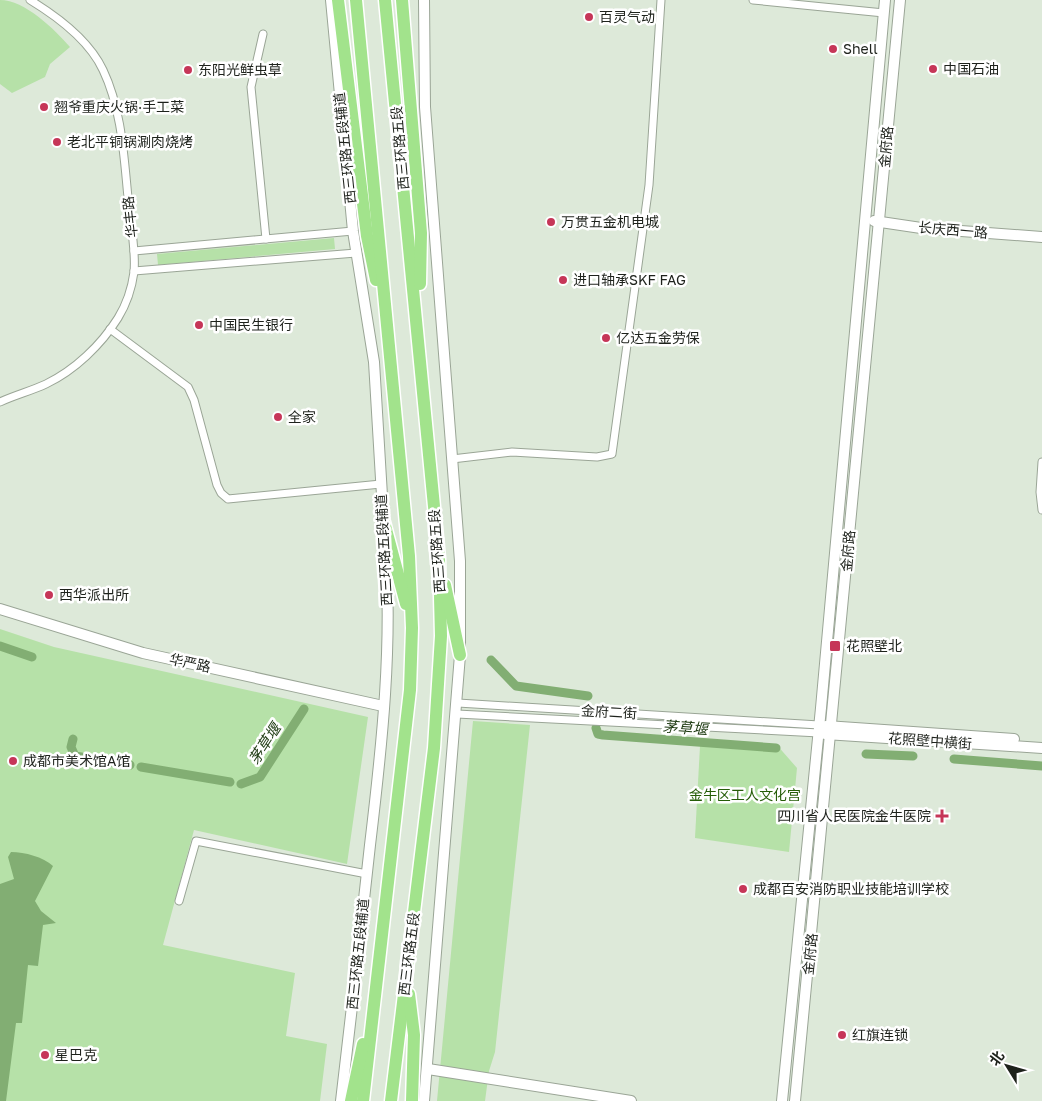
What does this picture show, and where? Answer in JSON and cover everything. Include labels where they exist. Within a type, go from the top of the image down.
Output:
[{"type":"highway","points":[[338,0],[367,236],[389,340]]},
{"type":"highway","name":"西三环路五段","points":[[356,0],[409,556],[412,628],[405,742],[370,1023],[363,1101]]},
{"type":"highway","name":"西三环路五段","points":[[386,0],[440,558],[440,636],[434,748],[391,1101]]},
{"type":"highway","points":[[402,0],[421,233],[418,341]]},
{"type":"highway","points":[[384,522],[412,628]]},
{"type":"highway","points":[[440,558],[460,656]]},
{"type":"highway","points":[[406,975],[414,1035],[412,1101]]},
{"type":"highway","points":[[351,1101],[359,1053],[370,1023]]},
{"type":"street","name":"华丰路","points":[[0,402],[46,384],[75,366],[110,330],[119,317],[126,301],[134,271],[134,251],[121,138],[114,98],[103,69],[84,42],[60,20],[30,0]]},
{"type":"street","name":"西三环路五段辅道","points":[[331,0],[353,231],[374,362],[388,581],[387,665],[380,759],[341,1101]]},
{"type":"street","points":[[424,0],[425,107],[460,561],[460,656],[457,708],[424,1101]]},
{"type":"street","points":[[452,459],[512,452],[597,457],[612,454],[649,185],[661,0]]},
{"type":"street","points":[[753,0],[884,13]]},
{"type":"street","name":"金府路","points":[[782,1101],[819,729],[885,0]]},
{"type":"street","name":"金府路","points":[[794,1101],[900,0]]},
{"type":"street","points":[[263,34],[251,87],[266,239]]},
{"type":"street","name":"长庆西一路","points":[[865,220],[921,228],[1042,237]]},
{"type":"street","points":[[134,251],[353,231]]},
{"type":"street","points":[[134,271],[356,253]]},
{"type":"street","points":[[110,330],[188,388],[194,400],[217,485],[221,493],[228,499],[381,484]]},
{"type":"street","points":[[1042,462],[1040,492],[1042,510]]},
{"type":"street","name":"华严路","points":[[0,609],[143,653],[383,706]]},
{"type":"street","name":"金府二街","points":[[457,708],[819,729]]},
{"type":"street","name":"金府二街","points":[[457,708],[819,729]]},
{"type":"street","name":"花照壁中横街","points":[[819,729],[1042,748]]},
{"type":"street","name":"花照壁中横街","points":[[831,730],[1042,742]]},
{"type":"street","points":[[179,901],[196,841],[367,874]]},
{"type":"street","points":[[428,1069],[630,1101]]},
{"type":"green space","points":[[0,0],[10,1],[29,10],[56,32],[70,47],[50,64],[45,77],[12,93],[0,84]]},
{"type":"green space","points":[[334,238],[335,249],[158,265],[157,254]]},
{"type":"green space","points":[[0,629],[54,647],[368,717],[347,864],[194,830],[163,945],[295,973],[286,1036],[327,1044],[320,1101],[0,1101]]},
{"type":"green space","points":[[473,721],[530,725],[495,1052],[489,1071],[485,1101],[437,1101]]},
{"type":"green space","name":"金牛区工人文化宫","points":[[776,744],[797,768],[789,852],[695,838],[700,746]]},
{"type":"shaded area","points":[[11,852],[34,856],[53,866],[35,901],[41,911],[56,923],[43,925],[38,966],[28,965],[22,1023],[16,1023],[6,1101],[0,1101],[0,884],[14,879],[8,857]]},
{"type":"waterway","name":"茅草堰","points":[[0,646],[32,657]]},
{"type":"waterway","name":"茅草堰","points":[[491,660],[516,686],[588,696]]},
{"type":"waterway","name":"茅草堰","points":[[241,784],[260,777],[304,709]]},
{"type":"waterway","name":"茅草堰","points":[[596,728],[598,734],[603,735],[776,748]]},
{"type":"waterway","name":"茅草堰","points":[[73,739],[71,747],[75,756],[130,765]]},
{"type":"waterway","name":"茅草堰","points":[[866,754],[913,756]]},
{"type":"waterway","name":"茅草堰","points":[[954,759],[1042,766]]},
{"type":"waterway","name":"茅草堰","points":[[141,767],[230,782]]},
{"type":"place","name":"百灵气动","points":[[589,17]]},
{"type":"place","name":"Shell","points":[[833,49]]},
{"type":"place","name":"中国石油","points":[[933,69]]},
{"type":"place","name":"东阳光鲜虫草","points":[[188,70]]},
{"type":"place","name":"翘爷重庆火锅·手工菜","points":[[44,107]]},
{"type":"place","name":"老北平铜锅涮肉烧烤","points":[[57,142]]},
{"type":"place","name":"万贯五金机电城","points":[[551,222]]},
{"type":"place","name":"进口轴承SKF FAG","points":[[563,280]]},
{"type":"place","name":"中国民生银行","points":[[199,325]]},
{"type":"place","name":"亿达五金劳保","points":[[606,338]]},
{"type":"place","name":"全家","points":[[278,417]]},
{"type":"place","name":"西华派出所","points":[[49,595]]},
{"type":"place","name":"花照壁北","points":[[835,646]]},
{"type":"place","name":"成都市美术馆A馆","points":[[13,761]]},
{"type":"place","name":"四川省人民医院金牛医院","points":[[942,816]]},
{"type":"place","name":"成都百安消防职业技能培训学校","points":[[743,889]]},
{"type":"place","name":"红旗连锁","points":[[842,1035]]},
{"type":"place","name":"星巴克","points":[[45,1055]]}]
